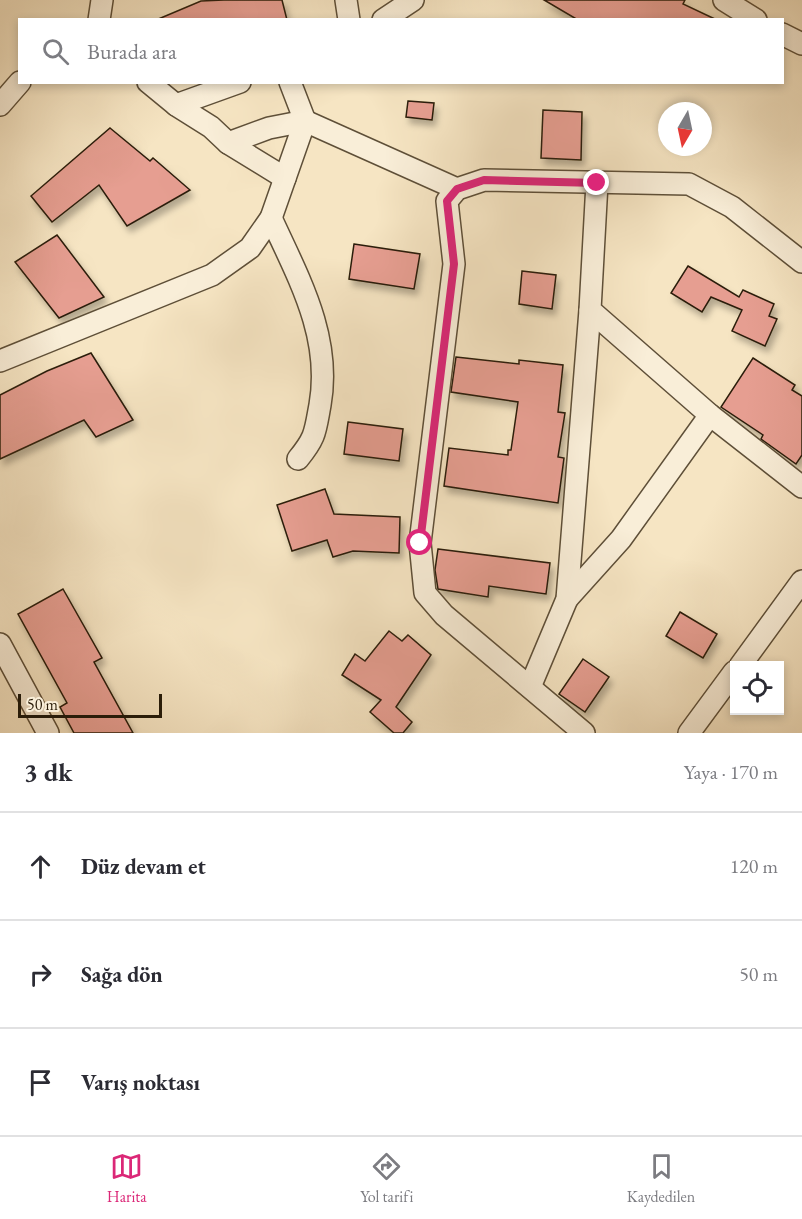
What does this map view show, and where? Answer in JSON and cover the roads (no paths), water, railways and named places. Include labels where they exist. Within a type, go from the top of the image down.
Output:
[{"type":"street","points":[[99,18],[102,0]]},
{"type":"street","points":[[346,0],[349,18]]},
{"type":"street","points":[[386,18],[413,0]]},
{"type":"street","points":[[724,0],[753,18]]},
{"type":"street","points":[[784,35],[802,44]]},
{"type":"street","points":[[0,105],[18,84]]},
{"type":"street","points":[[150,84],[176,105],[211,127],[228,143],[285,178]]},
{"type":"street","points":[[176,105],[234,84]]},
{"type":"street","points":[[0,361],[212,275],[250,248],[271,218],[305,121],[291,84]]},
{"type":"street","points":[[228,143],[269,128],[305,121],[457,189]]},
{"type":"street","points":[[584,733],[444,615],[425,593],[420,543],[454,264],[447,201],[457,189],[484,180],[689,184],[732,207],[802,262]]},
{"type":"street","points":[[530,687],[567,599],[590,310],[597,183]]},
{"type":"street","points":[[271,218],[302,285],[322,349],[324,379],[313,441],[298,459]]},
{"type":"street","points":[[590,310],[710,415],[802,487]]},
{"type":"street","points":[[567,599],[621,539],[710,415]]},
{"type":"street","points":[[744,661],[800,590]]},
{"type":"street","points":[[0,644],[48,733]]},
{"type":"street","points":[[689,733],[730,679]]}]
